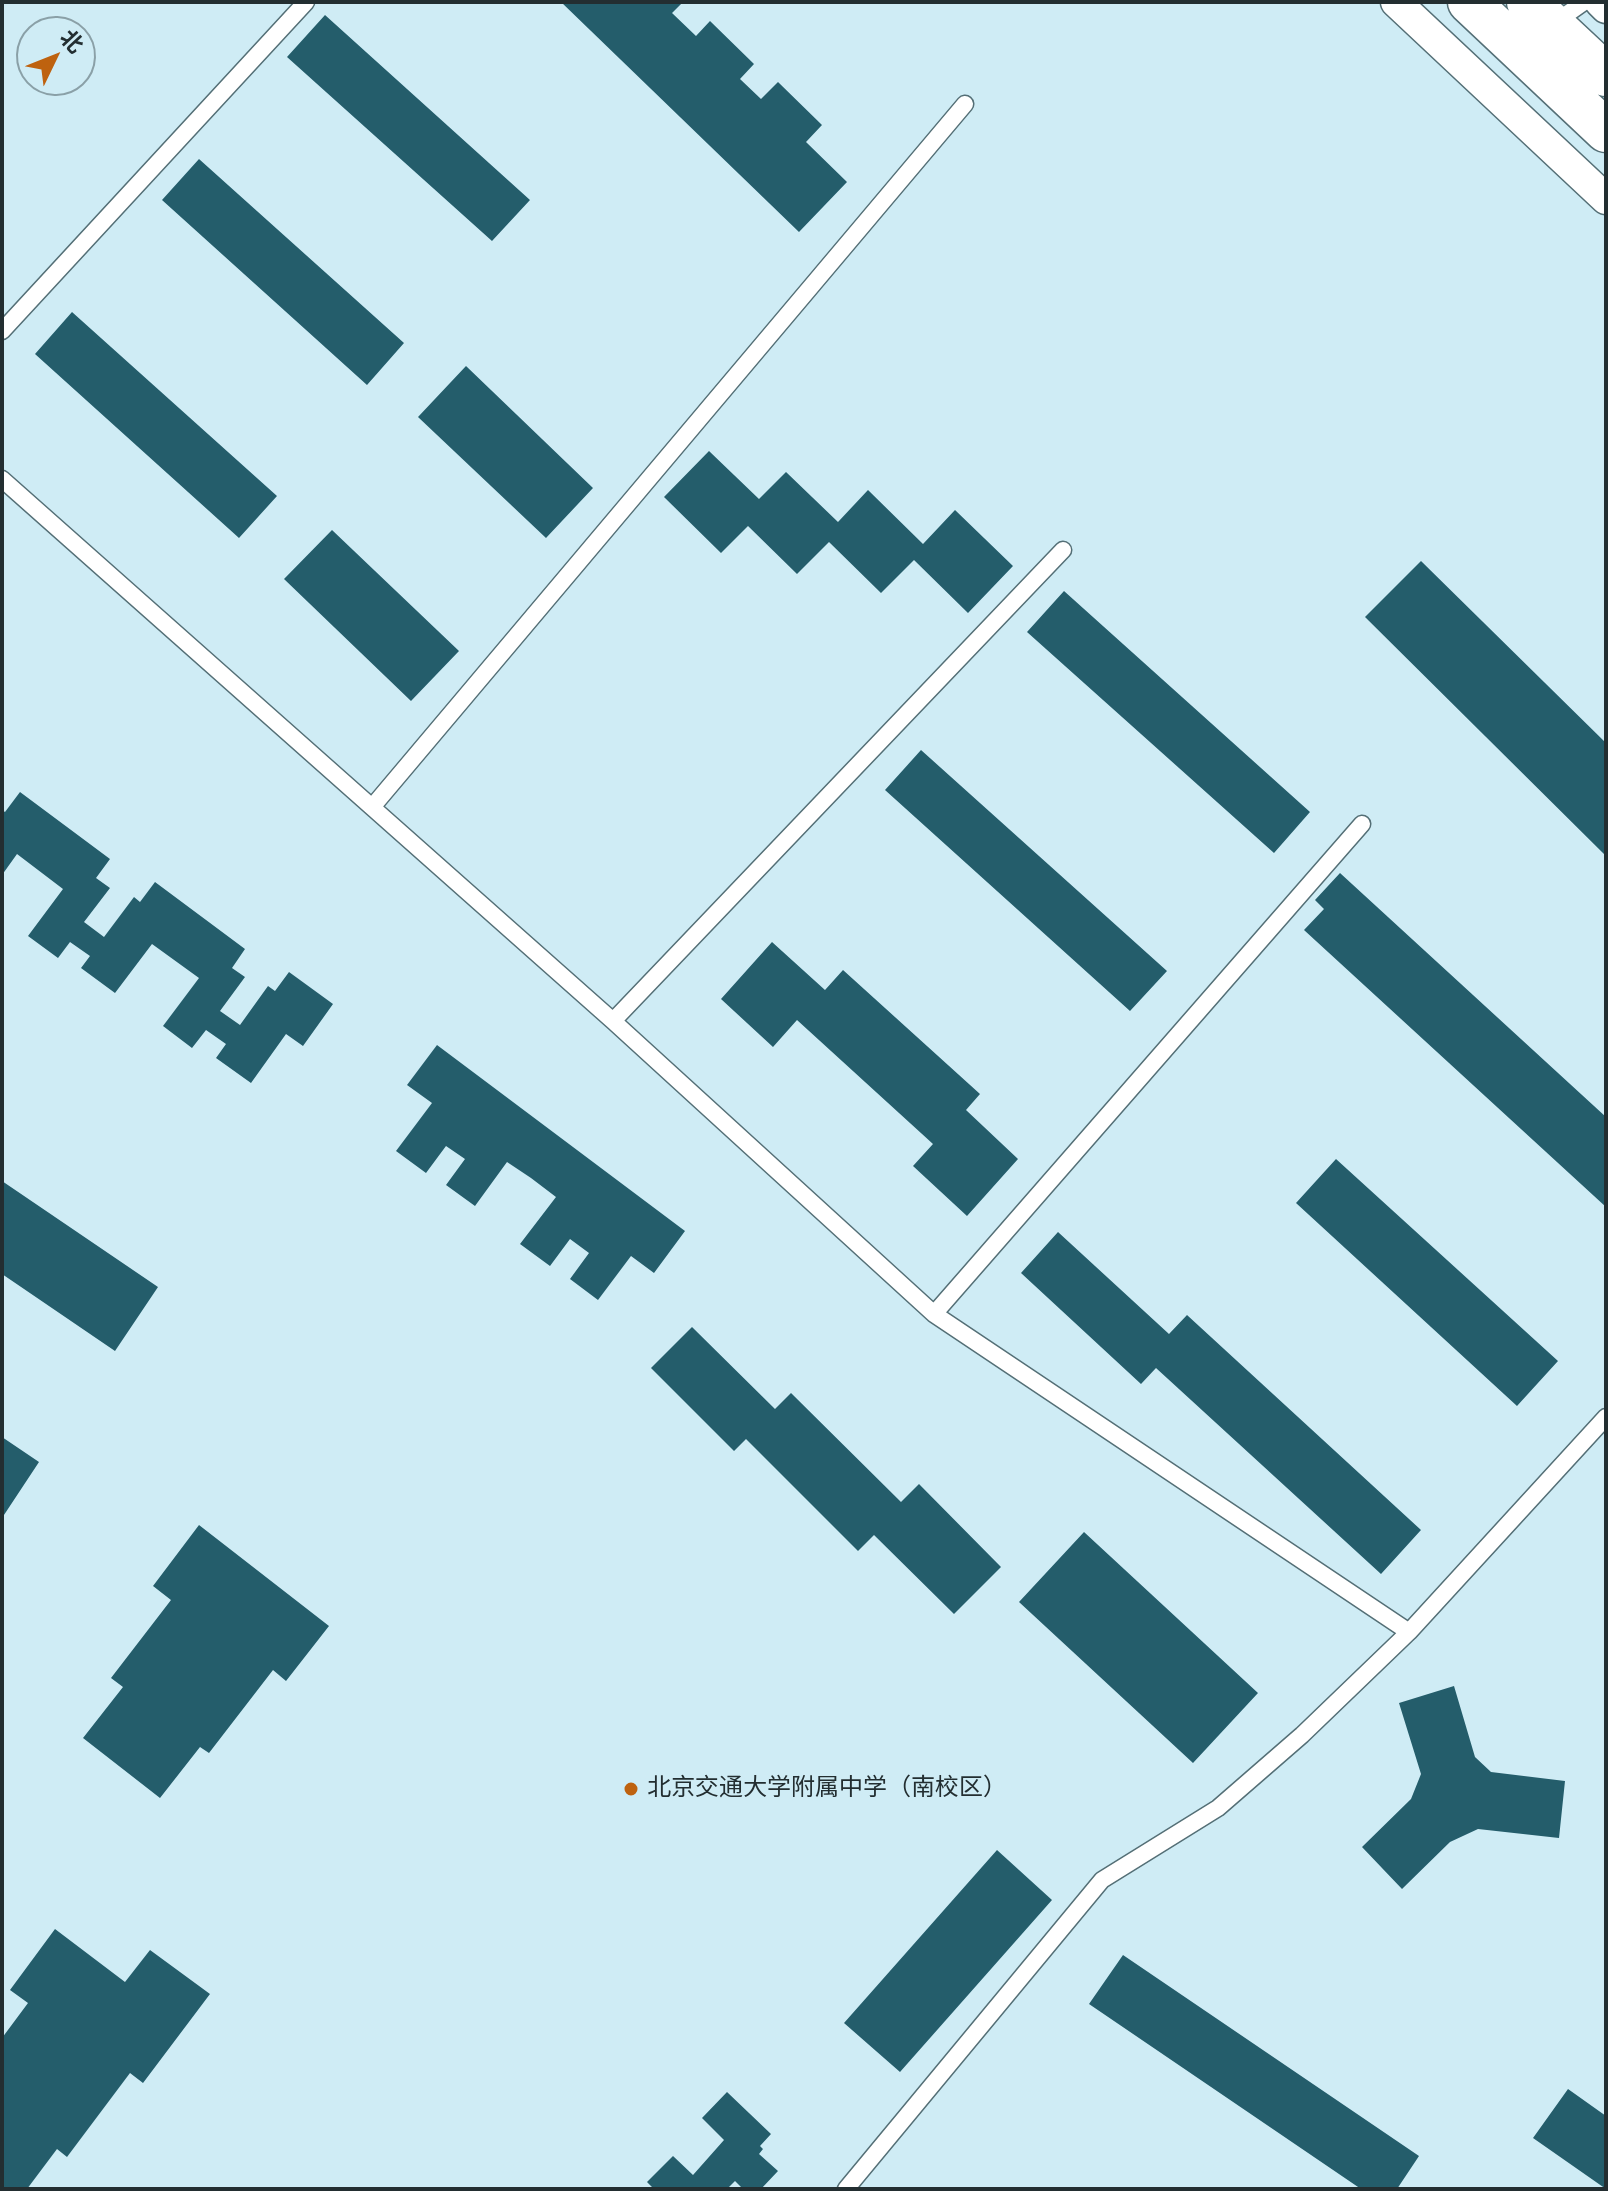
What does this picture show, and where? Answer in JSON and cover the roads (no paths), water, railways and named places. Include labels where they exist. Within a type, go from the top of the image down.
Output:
[{"type":"main road","points":[[1469,2],[1544,26],[1606,75]]},
{"type":"main road","points":[[1544,26],[1606,131]]},
{"type":"street","points":[[1396,2],[1606,199]]},
{"type":"street","points":[[1600,2],[1606,8]]},
{"type":"lane","points":[[2,331],[306,2]]},
{"type":"lane","points":[[373,806],[965,104]]},
{"type":"lane","points":[[2,479],[613,1021],[934,1314],[1409,1632]]},
{"type":"lane","points":[[613,1021],[1063,550]]},
{"type":"lane","points":[[934,1314],[1362,824]]},
{"type":"lane","points":[[846,2189],[1102,1880],[1218,1808],[1302,1735],[1409,1632],[1606,1417]]},
{"type":"place","name":"北京交通大学附属中学（南校区）","points":[[631,1789]]}]
